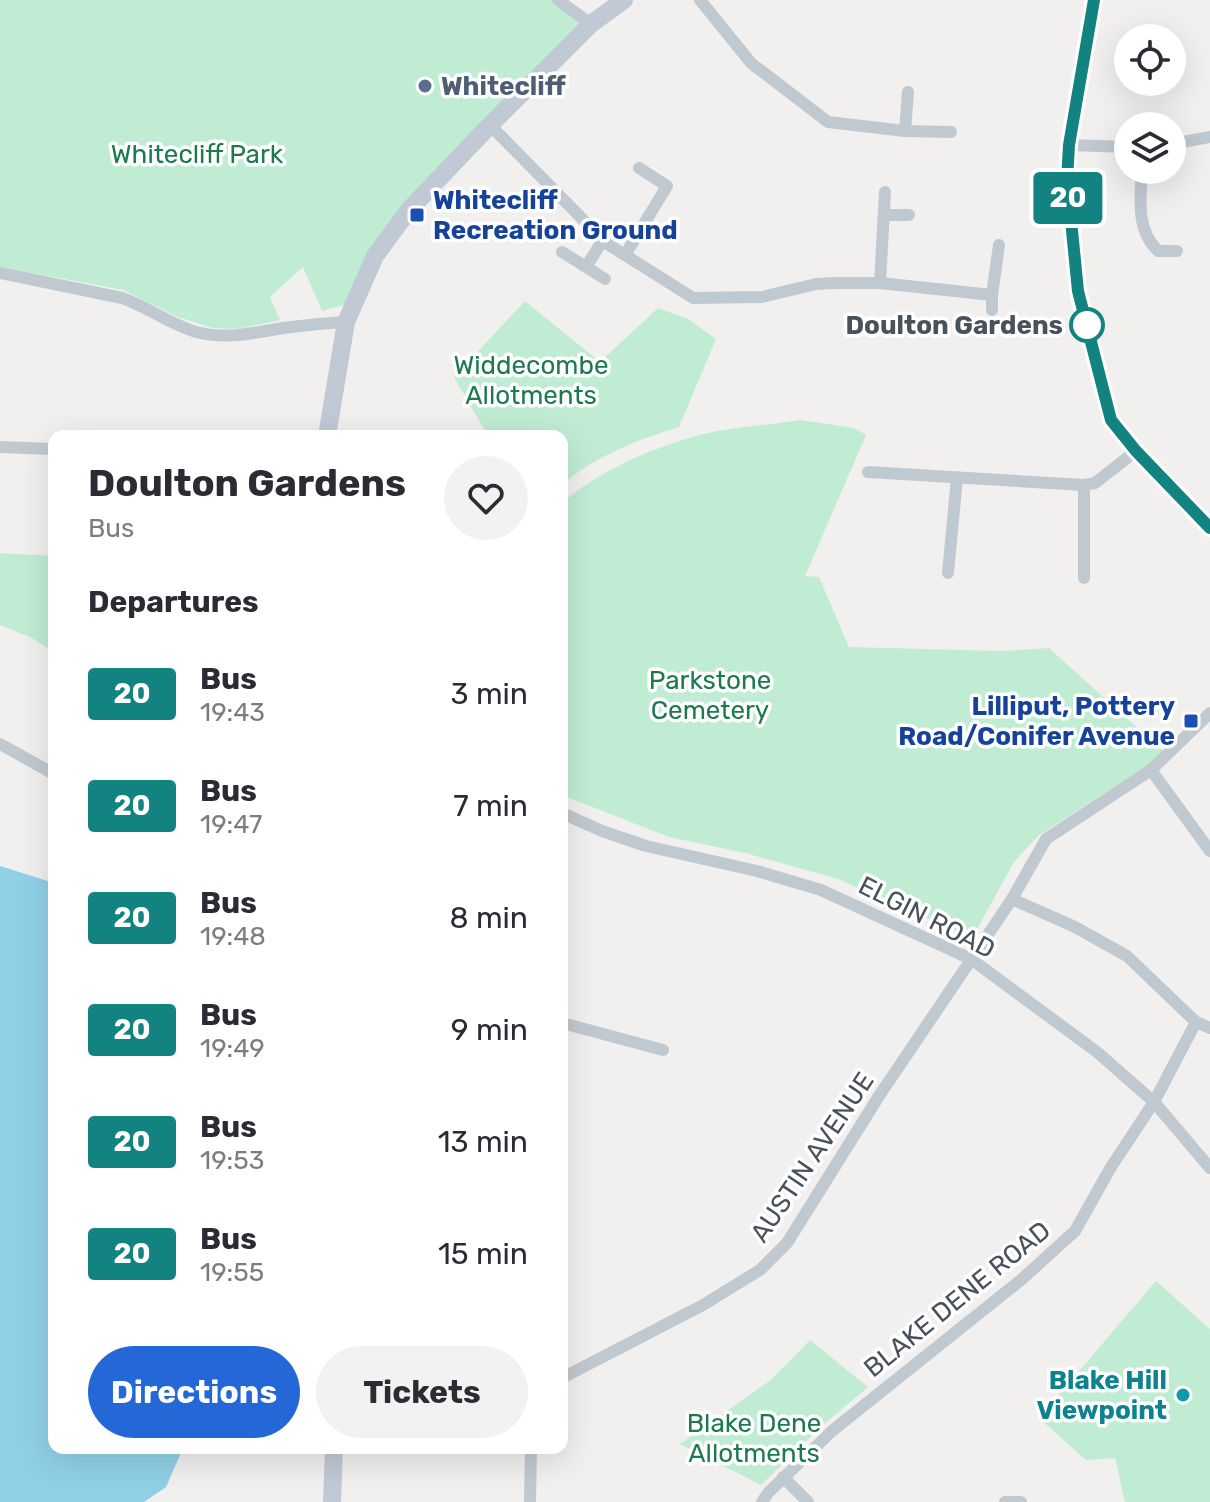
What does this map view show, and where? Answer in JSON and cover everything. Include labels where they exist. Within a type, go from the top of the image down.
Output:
[{"type":"main road","points":[[328,430],[346,322],[375,256],[409,210],[490,125],[591,24],[624,0]]},
{"type":"main road","points":[[332,1502],[334,1454]]},
{"type":"street","points":[[558,0],[591,24]]},
{"type":"street","points":[[700,0],[751,63],[828,122],[905,131],[951,132]]},
{"type":"street","points":[[1094,0],[1069,145],[1067,180],[1078,291],[1111,420],[1210,529]]},
{"type":"street","points":[[905,131],[908,92]]},
{"type":"street","points":[[490,125],[603,240],[693,298],[762,297],[816,284],[880,283],[992,295]]},
{"type":"street","points":[[1186,141],[1210,137]]},
{"type":"street","points":[[1069,145],[1114,147]]},
{"type":"street","points":[[625,255],[667,186],[639,168]]},
{"type":"street","points":[[1141,184],[1139,208],[1149,243],[1158,251],[1177,251]]},
{"type":"street","points":[[880,283],[885,192]]},
{"type":"street","points":[[885,215],[909,215]]},
{"type":"street","points":[[586,267],[603,240]]},
{"type":"street","points":[[992,310],[999,245]]},
{"type":"street","points":[[562,252],[605,279]]},
{"type":"street","points":[[0,273],[122,298],[141,305],[169,322],[218,336],[239,337],[311,324],[346,322]]},
{"type":"street","points":[[0,447],[48,449]]},
{"type":"street","points":[[868,472],[1084,485],[1095,483],[1136,451]]},
{"type":"street","points":[[948,573],[957,478]]},
{"type":"street","points":[[1084,485],[1084,578]]},
{"type":"street","name":"AUSTIN AVENUE","points":[[568,1375],[703,1305],[760,1270],[787,1243],[879,1096],[1012,899],[1046,839],[1151,770],[1210,713]]},
{"type":"street","points":[[0,744],[48,771]]},
{"type":"street","points":[[1151,770],[1210,851]]},
{"type":"street","name":"ELGIN ROAD","points":[[568,816],[646,846],[757,871],[821,890],[971,959],[1097,1052],[1154,1102],[1210,1168]]},
{"type":"street","points":[[1012,899],[1075,927],[1127,956],[1196,1022],[1210,1028]]},
{"type":"street","name":"BLAKE DENE ROAD","points":[[762,1502],[783,1477],[832,1431],[1021,1280],[1075,1231],[1111,1167],[1154,1102],[1196,1022]]},
{"type":"street","points":[[568,1025],[663,1050]]},
{"type":"street","points":[[530,1502],[531,1454]]},
{"type":"street","points":[[783,1477],[808,1502]]},
{"type":"street","points":[[1005,1502],[1021,1502]]},
{"type":"green space","name":"Whitecliff Park","points":[[0,0],[558,0],[591,24],[410,210],[355,302],[322,311],[303,267],[270,297],[280,320],[237,329],[213,328],[178,317],[123,290],[0,267]]},
{"type":"green space","name":"Widdecombe Allotments","points":[[525,301],[600,362],[658,308],[688,319],[716,339],[679,427],[618,450],[568,480],[568,430],[485,430],[454,377]]},
{"type":"green space","name":"Parkstone Cemetery","points":[[800,420],[854,428],[866,435],[805,576],[819,577],[849,647],[1003,651],[1049,648],[1163,751],[1147,766],[1039,835],[1014,862],[972,938],[838,879],[745,853],[669,837],[568,797],[568,498],[606,473],[638,457],[716,431]]},
{"type":"green space","points":[[0,553],[48,556],[48,648],[0,625]]},
{"type":"green space","points":[[1156,1281],[1210,1329],[1210,1502],[1125,1502],[1115,1458],[1086,1460],[1039,1418]]},
{"type":"green space","name":"Blake Dene Allotments","points":[[810,1340],[868,1387],[824,1424],[761,1485],[680,1444],[771,1380]]},
{"type":"water","points":[[0,866],[48,881],[48,1454],[180,1454],[166,1487],[144,1502],[0,1502]]},
{"type":"bus line","name":"20","points":[[1094,0],[1069,145],[1067,180],[1078,291],[1111,420],[1136,451],[1210,528]]},
{"type":"place","name":"Whitecliff","points":[[425,86]]},
{"type":"place","name":"Whitecliff Recreation Ground","points":[[417,215]]},
{"type":"place","name":"Doulton Gardens","points":[[1087,325]]},
{"type":"place","name":"Lilliput, Pottery Road/Conifer Avenue","points":[[1191,721]]},
{"type":"place","name":"Blake Hill Viewpoint","points":[[1183,1395]]}]
